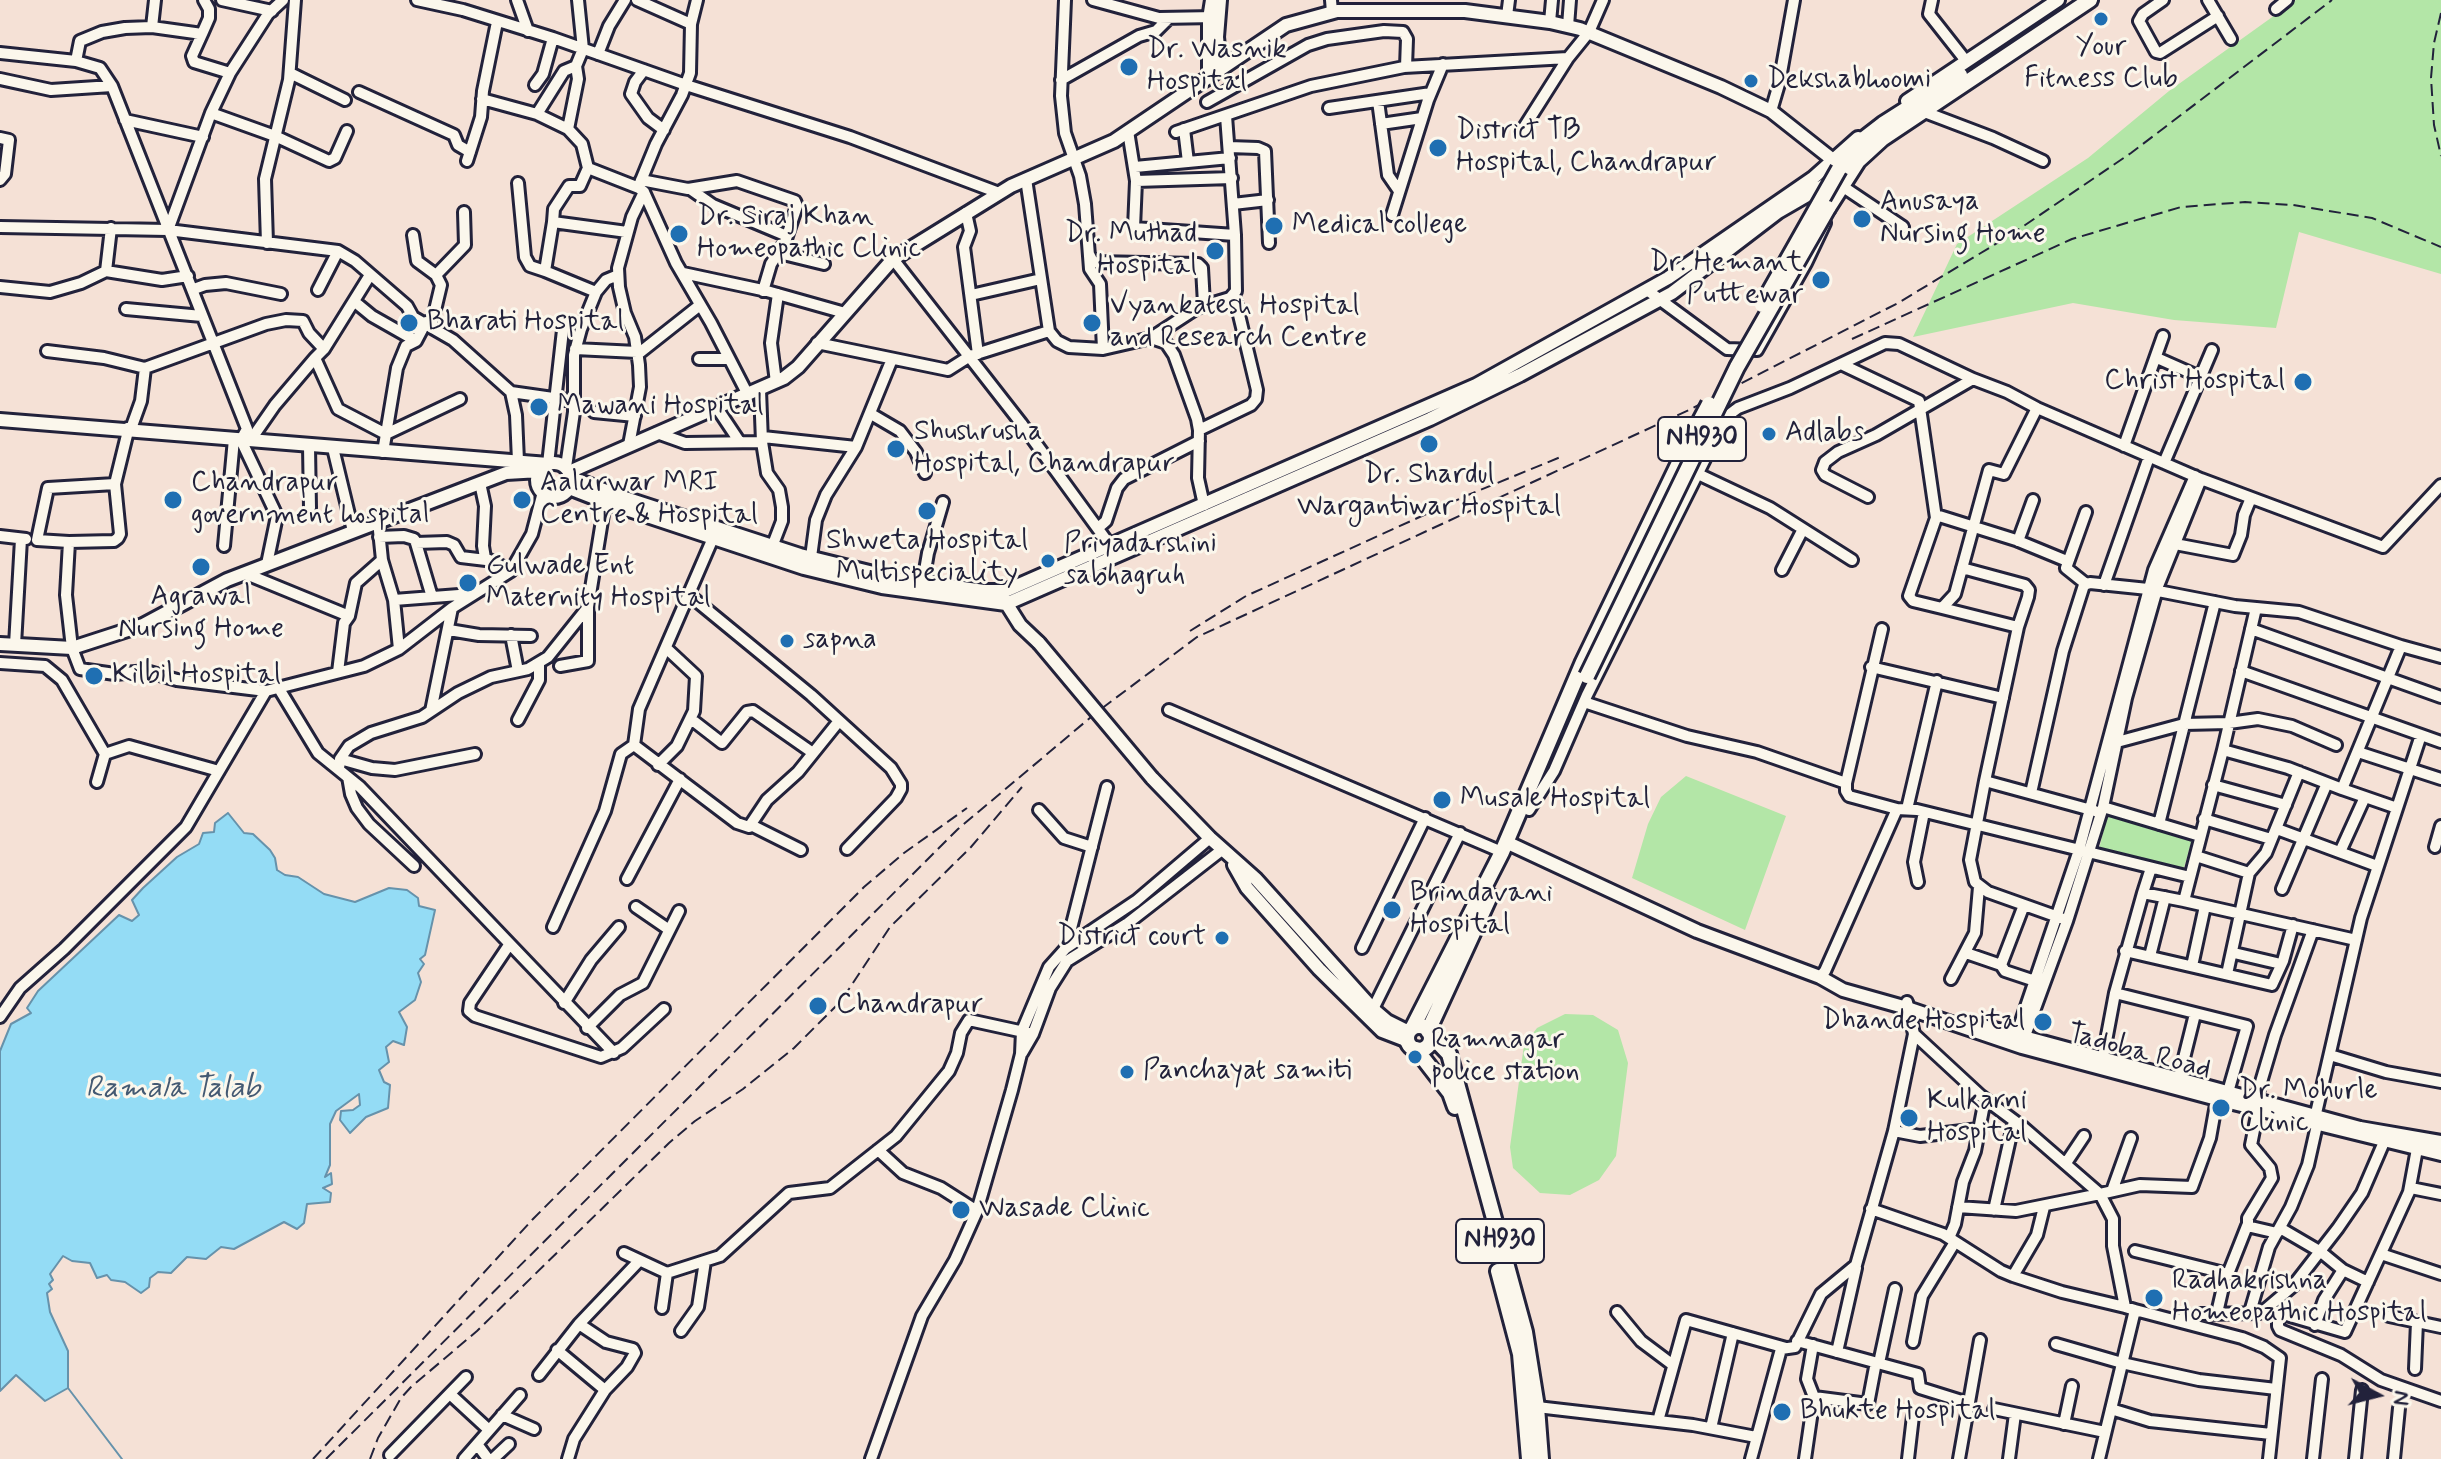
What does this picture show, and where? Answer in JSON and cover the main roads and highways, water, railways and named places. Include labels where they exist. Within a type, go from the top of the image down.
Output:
[{"type":"highway","name":"NH930","points":[[1417,1036],[1507,847],[1689,442],[1839,169],[1861,141],[1883,124],[2075,0]]},
{"type":"highway","name":"NH930","points":[[1507,847],[1529,810],[1585,669],[1737,367],[1851,171],[1882,139],[2090,0]]},
{"type":"highway","name":"NH930","points":[[1417,1036],[1449,1054],[1525,1332],[1537,1407],[1541,1459]]},
{"type":"highway","name":"NH930","points":[[1417,1036],[1454,1102],[1518,1347],[1529,1459]]},
{"type":"main road","points":[[1212,0],[1217,37],[1215,71]]},
{"type":"main road","points":[[1213,18],[1220,0]]},
{"type":"main road","points":[[0,644],[72,648],[143,625],[244,573],[506,473],[555,463],[605,502],[804,568],[882,587],[1008,596],[1123,553],[1393,428],[1614,309],[1813,178],[1905,102],[2058,0]]},
{"type":"main road","points":[[544,467],[537,482],[543,492],[557,497],[569,476],[629,445],[776,382],[798,367],[893,259],[999,193],[1114,141],[1286,25],[1331,6],[1465,6],[1487,14],[1550,22],[1589,32],[1771,111],[1833,160]]},
{"type":"main road","points":[[569,476],[772,547],[883,576],[1008,596],[1113,542],[1507,382],[1660,300],[1778,212],[1851,171]]},
{"type":"main road","points":[[1614,309],[1620,322]]},
{"type":"main road","points":[[0,420],[518,461],[544,467]]},
{"type":"main road","points":[[1113,542],[1123,553]]},
{"type":"main road","points":[[1008,596],[1025,630],[1152,778],[1210,838],[1256,879],[1373,1009],[1387,1021],[1417,1036]]},
{"type":"main road","name":"Tadoba Road","points":[[1507,847],[1697,931],[1825,979],[1843,990],[1907,1005],[2019,1041],[2384,1142],[2441,1154]]},
{"type":"main road","points":[[1224,850],[1247,888],[1319,969],[1382,1031],[1417,1036]]},
{"type":"main road","name":"Tadoba Road","points":[[2019,1041],[2103,1057],[2179,1078],[2222,1096]]},
{"type":"main road","name":"Tadoba Road","points":[[2315,1121],[2441,1141]]},
{"type":"water","name":"Ramala Talab","points":[[228,813],[244,833],[253,834],[270,850],[277,870],[298,877],[324,894],[355,902],[389,888],[407,890],[418,898],[419,906],[435,910],[425,955],[420,959],[424,964],[418,973],[421,982],[415,1000],[399,1012],[407,1027],[404,1045],[393,1041],[386,1047],[389,1062],[379,1070],[384,1082],[390,1085],[388,1108],[366,1117],[350,1133],[340,1120],[341,1111],[353,1110],[360,1105],[359,1094],[336,1111],[330,1124],[330,1165],[325,1177],[331,1173],[332,1184],[323,1188],[331,1193],[330,1202],[307,1204],[304,1223],[297,1229],[284,1222],[234,1249],[221,1247],[206,1259],[187,1257],[171,1273],[158,1272],[150,1278],[149,1287],[141,1293],[125,1282],[111,1280],[107,1275],[97,1278],[90,1263],[72,1261],[63,1256],[50,1274],[52,1289],[47,1293],[50,1312],[68,1351],[68,1388],[45,1401],[16,1375],[0,1391],[0,1051],[11,1024],[31,1013],[27,1008],[38,991],[119,915],[132,921],[139,915],[132,900],[177,857],[199,844],[203,833],[214,832],[215,823]]},
{"type":"waterway","points":[[68,1388],[122,1459]]},
{"type":"railway","points":[[326,1459],[958,829],[1097,712],[1197,637],[1689,410],[1898,303],[2009,236],[2131,153],[2332,0]]},
{"type":"railway","points":[[2441,13],[2431,78],[2434,125],[2441,156]]},
{"type":"railway","points":[[1852,339],[2072,239],[2181,207],[2245,202],[2293,205],[2372,218],[2441,247]]},
{"type":"railway","points":[[1190,631],[1246,596],[1468,495],[1563,456]]},
{"type":"railway","points":[[370,1459],[378,1438],[401,1398],[411,1387],[477,1331],[669,1143],[794,1048],[841,1001],[890,927],[971,847],[1022,787]]},
{"type":"railway","points":[[313,1459],[533,1219],[864,887],[904,853],[967,808]]},
{"type":"place","name":"Your Fitness Club","points":[[2101,19]]},
{"type":"place","name":"Dr. Wasnik Hospital","points":[[1129,67]]},
{"type":"place","name":"Dekshabhoomi","points":[[1751,81]]},
{"type":"place","name":"District TB Hospital, Chandrapur","points":[[1438,148]]},
{"type":"place","name":"Anusaya Nursing Home","points":[[1862,219]]},
{"type":"place","name":"Medical college","points":[[1274,226]]},
{"type":"place","name":"Dr. Siraj Khan Homeopathic Clinic","points":[[679,234]]},
{"type":"place","name":"Dr. Muthad Hospital","points":[[1215,251]]},
{"type":"place","name":"Dr. Hemant Puttewar","points":[[1821,280]]},
{"type":"place","name":"Bharati Hospital","points":[[409,323]]},
{"type":"place","name":"Vyankatesh Hospital and Research Centre","points":[[1092,323]]},
{"type":"place","name":"Christ Hospital","points":[[2303,382]]},
{"type":"place","name":"Mawani Hospital","points":[[539,407]]},
{"type":"place","name":"Adlabs","points":[[1769,434]]},
{"type":"place","name":"Dr. Shardul Wargantiwar Hospital","points":[[1429,444]]},
{"type":"place","name":"Shushrusha Hospital, Chandrapur","points":[[896,449]]},
{"type":"place","name":"Chandrapur government hospital","points":[[173,500]]},
{"type":"place","name":"Aalurwar MRI Centre & Hospital","points":[[522,500]]},
{"type":"place","name":"Shweta Hospital Multispeciality","points":[[927,511]]},
{"type":"place","name":"Priyadarshini sabhagruh","points":[[1048,561]]},
{"type":"place","name":"Agrawal Nursing Home","points":[[201,567]]},
{"type":"place","name":"Gulwade Ent Maternity Hospital","points":[[468,583]]},
{"type":"place","name":"sapna","points":[[787,641]]},
{"type":"place","name":"Kilbil Hospital","points":[[94,676]]},
{"type":"place","name":"Musale Hospital","points":[[1442,800]]},
{"type":"place","name":"Brindavani Hospital","points":[[1392,910]]},
{"type":"place","name":"District court","points":[[1222,938]]},
{"type":"place","name":"Chandrapur","points":[[818,1006]]},
{"type":"place","name":"Dhande Hospital","points":[[2043,1022]]},
{"type":"place","name":"Ramnagar police station","points":[[1415,1057]]},
{"type":"place","name":"Panchayat samiti","points":[[1127,1072]]},
{"type":"place","name":"Dr. Mohurle Clinic","points":[[2221,1108]]},
{"type":"place","name":"Kulkarni Hospital","points":[[1909,1118]]},
{"type":"place","name":"Wasade Clinic","points":[[961,1210]]},
{"type":"place","name":"Radhakrishna Homeopathic Hospital","points":[[2154,1298]]},
{"type":"place","name":"Bhukte Hospital","points":[[1782,1412]]}]
